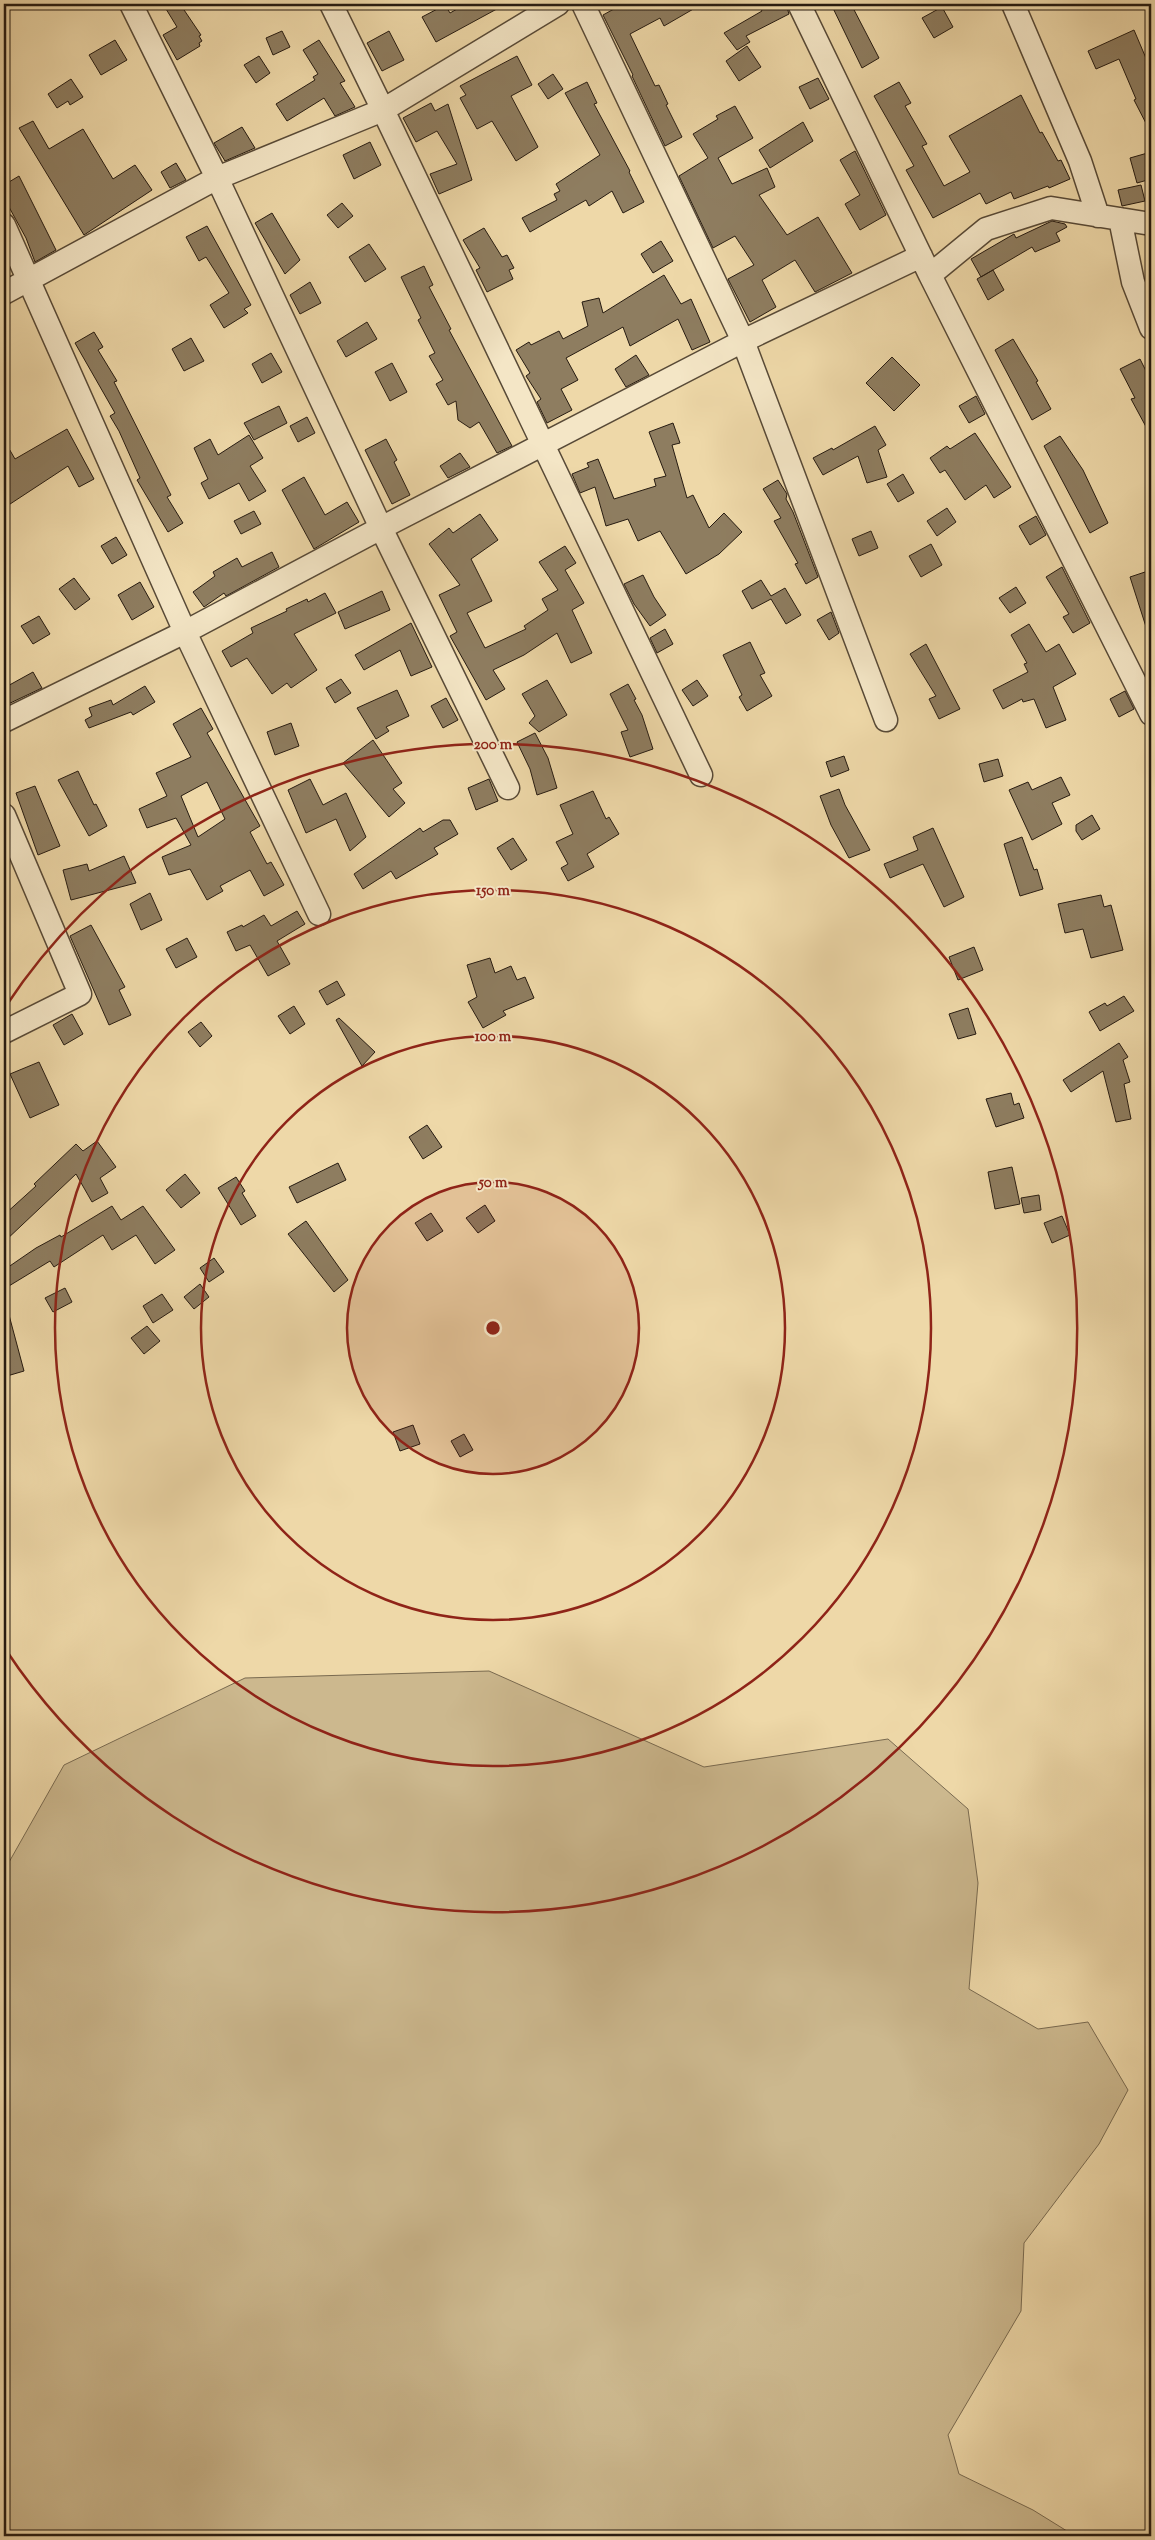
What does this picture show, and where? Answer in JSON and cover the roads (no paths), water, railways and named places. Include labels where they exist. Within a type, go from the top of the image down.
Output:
[{"type":"street","points":[[131,4],[217,178],[380,528],[508,788]]},
{"type":"street","points":[[331,4],[544,444],[701,775]]},
{"type":"street","points":[[4,294],[217,178],[383,110],[558,4]]},
{"type":"street","points":[[583,4],[743,341],[886,720]]},
{"type":"street","points":[[799,4],[926,266],[1151,714]]},
{"type":"street","points":[[1013,4],[1080,161],[1098,216]]},
{"type":"street","points":[[4,721],[185,632],[380,528],[743,341],[926,266],[986,229],[1051,208],[1151,224]]},
{"type":"street","points":[[1120,219],[1133,282],[1151,328]]},
{"type":"street","points":[[4,225],[30,279],[185,632],[319,914]]},
{"type":"street","points":[[4,815],[80,994],[4,1032]]}]
